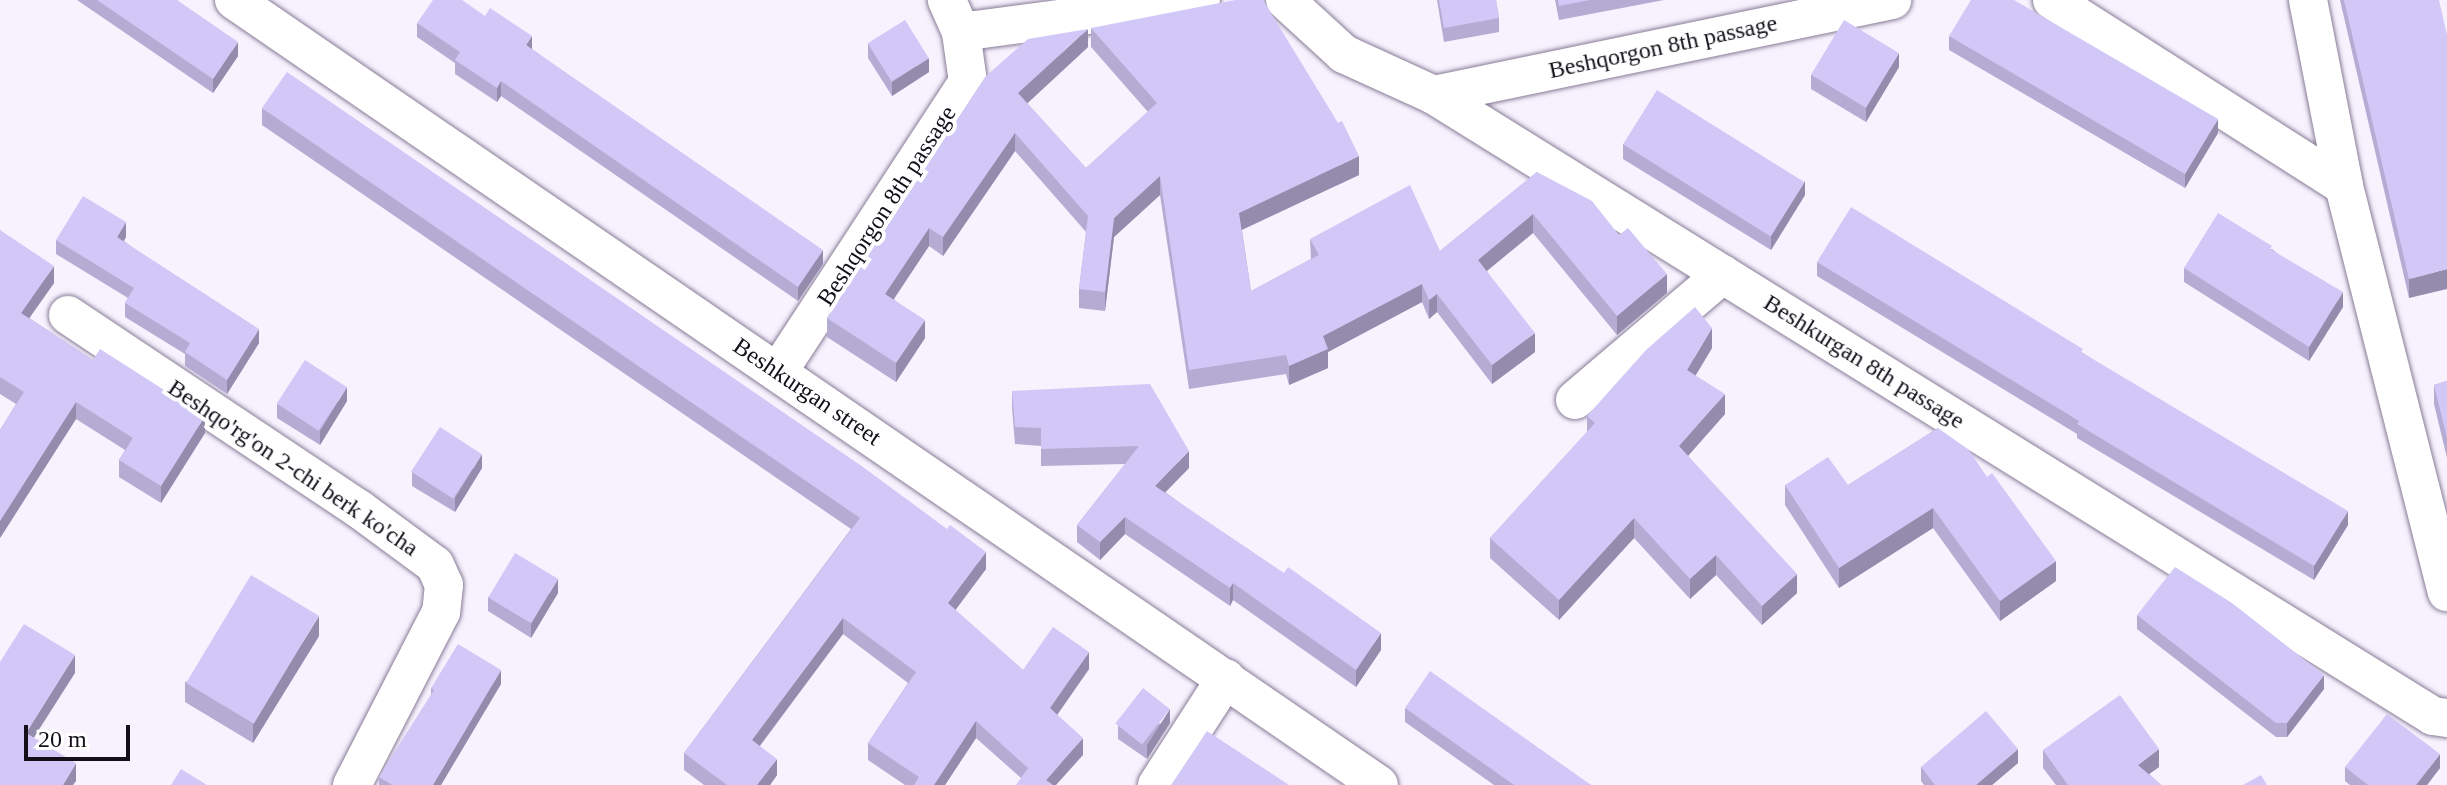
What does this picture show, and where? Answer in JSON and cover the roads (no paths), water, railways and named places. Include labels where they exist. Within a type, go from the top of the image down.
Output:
[{"type":"street","name":"Beshkurgan street","points":[[234,0],[1379,785]]},
{"type":"street","points":[[954,16],[1201,0]]},
{"type":"street","name":"Beshkurgan 8th passage","points":[[1285,0],[1344,54],[1434,95],[2433,716],[2447,718]]},
{"type":"street","name":"Beshqorgon 8th passage","points":[[1434,95],[1892,0]]},
{"type":"street","points":[[2052,0],[2344,186]]},
{"type":"street","points":[[2308,0],[2344,186],[2447,592]]},
{"type":"street","name":"Beshqorgon 8th passage","points":[[778,372],[968,82],[954,16]]},
{"type":"street","points":[[1575,400],[1723,274]]},
{"type":"street","name":"Beshqo'rg'on 2-chi berk ko'cha","points":[[68,315],[359,509],[435,565],[444,585],[441,612],[352,785]]},
{"type":"street","points":[[1157,785],[1226,678]]}]
